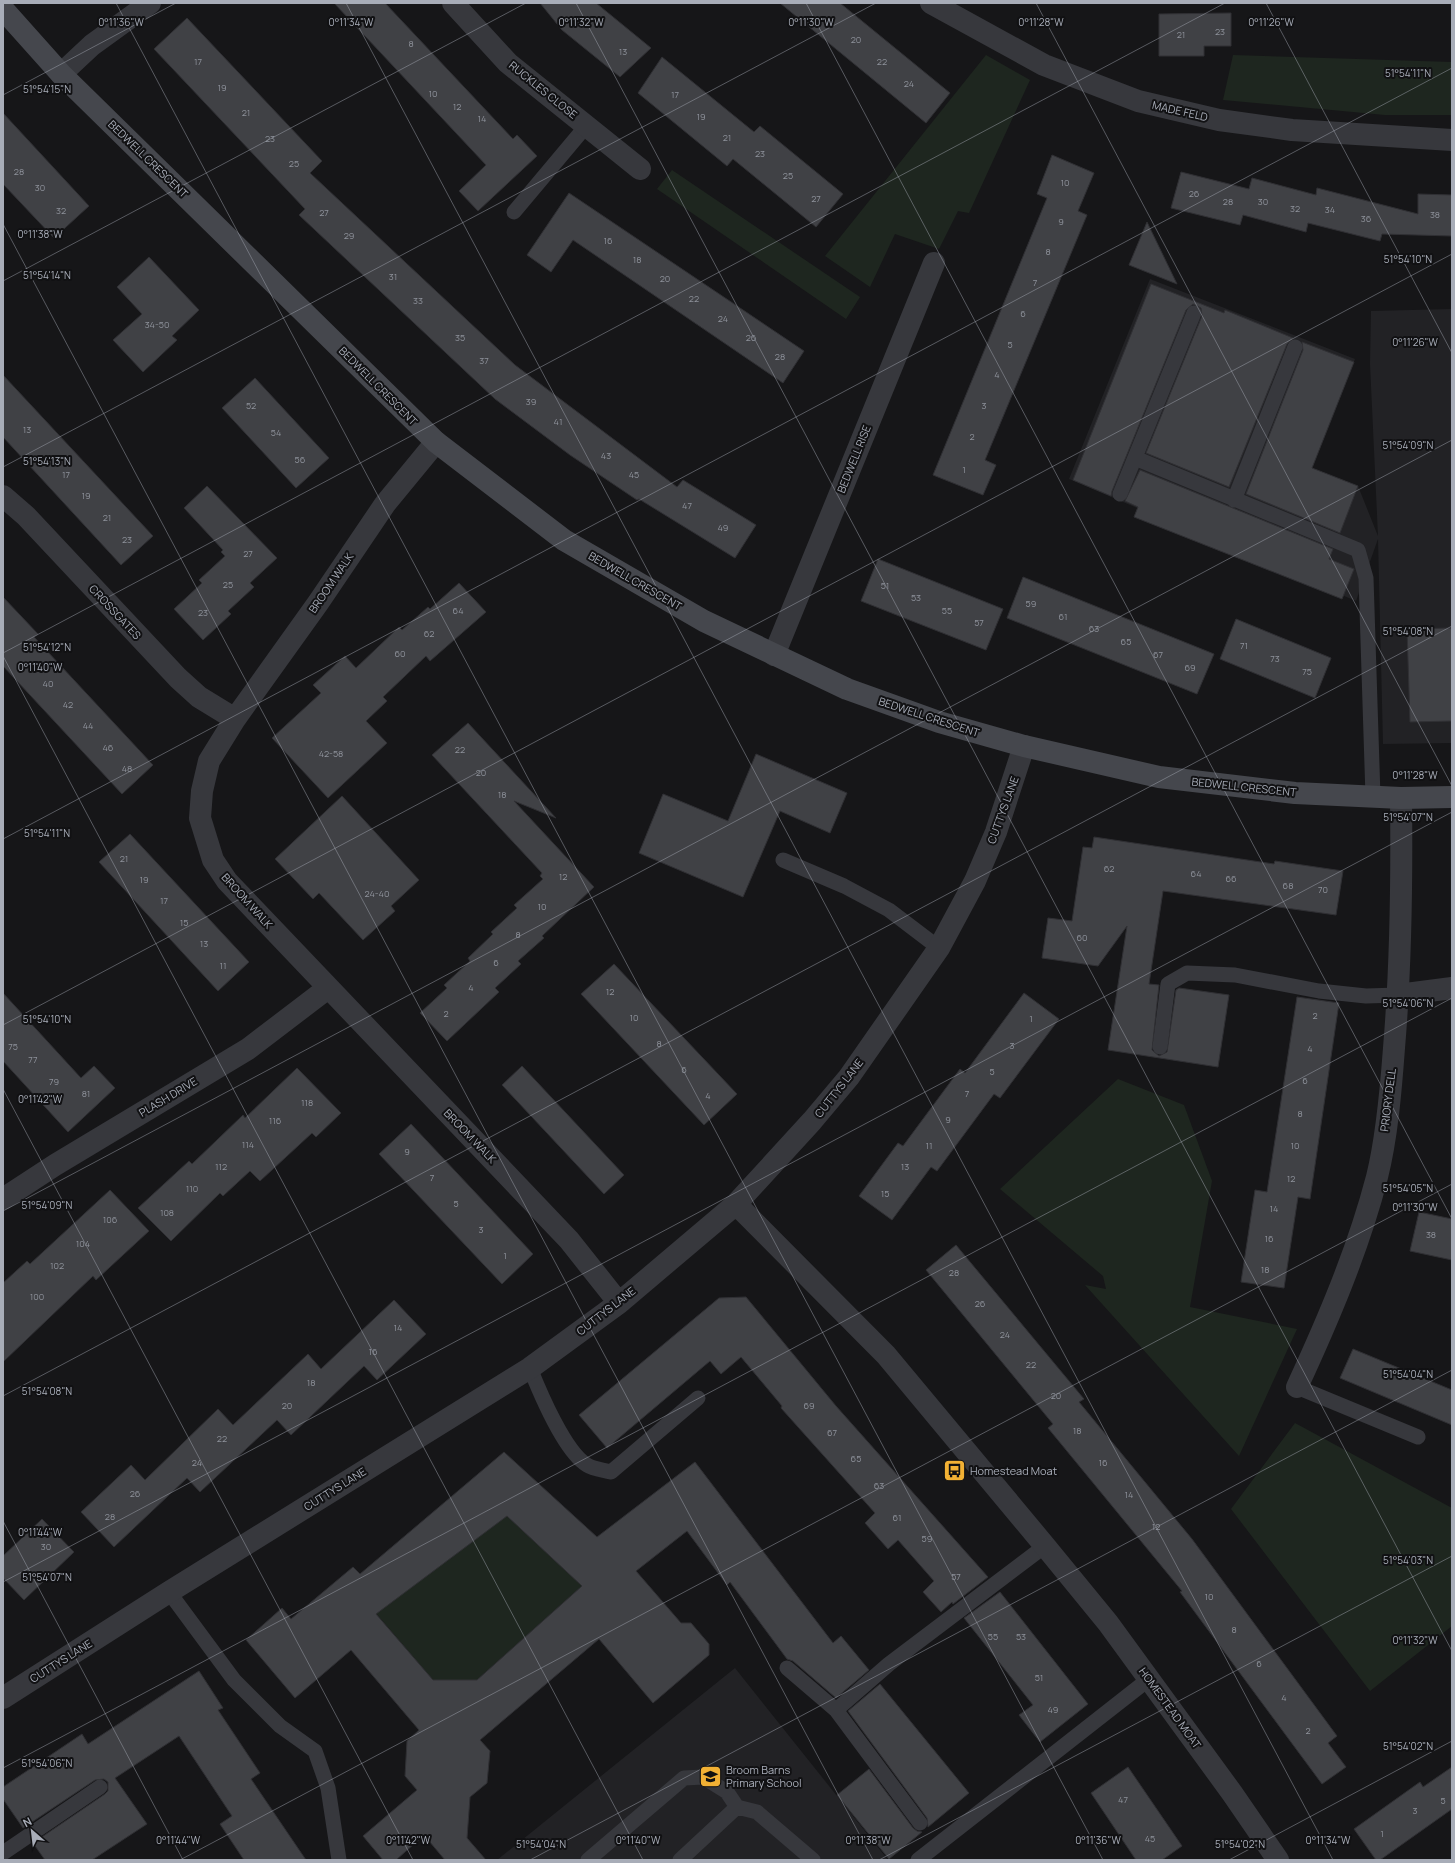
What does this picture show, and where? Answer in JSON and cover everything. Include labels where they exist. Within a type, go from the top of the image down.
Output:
[{"type":"street","points":[[61,74],[92,45],[150,3]]},
{"type":"street","name":"RUCKLES CLOSE","points":[[453,3],[508,63],[640,169]]},
{"type":"street","name":"MADE FELD","points":[[931,3],[1044,65],[1138,101],[1219,120],[1277,128],[1452,140]]},
{"type":"street","name":"BEDWELL CRESCENT","points":[[3,9],[61,74],[436,442],[564,540],[704,621],[848,689],[939,722],[1024,746],[1159,777],[1295,792],[1401,798],[1452,797]]},
{"type":"street","name":"BEDWELL RISE","points":[[774,655],[934,263]]},
{"type":"street","name":"BROOM WALK","points":[[436,442],[385,504],[318,603],[235,719],[209,761],[202,791],[200,818],[210,854],[227,881],[569,1240],[619,1303]]},
{"type":"street","name":"CROSSGATES","points":[[3,496],[26,516],[178,678],[199,697],[235,719]]},
{"type":"street","name":"CUTTYS LANE","points":[[3,1698],[169,1592],[530,1368],[619,1303],[736,1204],[812,1121],[849,1077],[939,948],[975,881],[996,832],[1024,746]]},
{"type":"street","name":"PRIORY DELL","points":[[1297,1387],[1326,1323],[1363,1222],[1377,1176],[1391,1090],[1398,995],[1401,798]]},
{"type":"street","name":"PLASH DRIVE","points":[[3,1199],[62,1161],[248,1049],[328,988]]},
{"type":"street","points":[[1398,995],[1452,988]]},
{"type":"street","name":"HOMESTEAD MOAT","points":[[736,1204],[886,1355],[1045,1546],[1108,1624],[1149,1679],[1278,1860]]},
{"type":"lane","points":[[514,212],[587,125]]},
{"type":"lane","points":[[1120,494],[1194,313]]},
{"type":"lane","points":[[1234,500],[1295,347]]},
{"type":"lane","points":[[1135,458],[1358,550],[1366,578],[1373,797]]},
{"type":"lane","points":[[783,860],[844,886],[889,910],[939,948]]},
{"type":"lane","points":[[1160,1047],[1168,984],[1187,973],[1235,975],[1319,990],[1366,996],[1398,995]]},
{"type":"lane","points":[[530,1368],[546,1407],[574,1454],[588,1466],[611,1472],[698,1398]]},
{"type":"lane","points":[[1297,1387],[1418,1437]]},
{"type":"lane","points":[[836,1710],[889,1664],[1045,1546]]},
{"type":"lane","points":[[169,1592],[234,1680],[280,1726],[315,1751],[328,1788],[339,1860]]},
{"type":"lane","points":[[787,1668],[836,1710],[920,1822]]},
{"type":"lane","points":[[918,1860],[1149,1679]]},
{"type":"lane","points":[[588,1860],[684,1778],[704,1777],[727,1792],[737,1807],[757,1812],[813,1860]]},
{"type":"lane","points":[[3,1853],[100,1787]]},
{"type":"lane","points":[[680,1860],[737,1807]]},
{"type":"shaded area","points":[[986,55],[1030,80],[969,213],[958,211],[939,249],[895,234],[870,287],[825,256]]},
{"type":"shaded area","points":[[1233,55],[1452,62],[1452,115],[1385,115],[1223,100]]},
{"type":"shaded area","points":[[672,170],[860,297],[846,319],[657,189]]},
{"type":"shaded area","points":[[1150,279],[1355,359],[1312,468],[1358,486],[1378,536],[1370,364],[1371,311],[1452,309],[1452,743],[1383,744],[1378,539],[1356,601],[1069,479]]},
{"type":"shaded area","points":[[1118,1079],[1184,1105],[1212,1181],[1190,1307],[1297,1329],[1239,1456],[1085,1285],[1106,1289],[1103,1276],[1000,1189]]},
{"type":"shaded area","points":[[1295,1423],[1452,1508],[1452,1626],[1370,1691],[1231,1509]]},
{"type":"shaded area","points":[[507,1516],[582,1586],[477,1680],[433,1680],[363,1598]]},
{"type":"shaded area","name":"Broom Barns Primary School","points":[[735,1668],[888,1860],[497,1860]]},
{"type":"building","points":[[334,3],[385,3],[513,139],[517,135],[537,156],[478,211],[459,191],[486,165]]},
{"type":"building","points":[[540,3],[596,3],[651,48],[620,77],[562,30]]},
{"type":"building","points":[[780,3],[840,3],[950,93],[926,123]]},
{"type":"building","points":[[1231,13],[1231,46],[1204,46],[1204,56],[1159,56],[1159,14]]},
{"type":"building","points":[[187,18],[322,161],[310,173],[515,365],[677,487],[683,480],[756,525],[735,558],[639,499],[637,500],[570,455],[495,399],[299,215],[305,209],[154,49]]},
{"type":"building","points":[[662,57],[754,132],[760,126],[843,194],[816,227],[733,159],[727,166],[638,93]]},
{"type":"building","points":[[3,113],[89,206],[54,238],[3,184]]},
{"type":"building","points":[[1052,155],[1094,173],[1078,211],[1087,215],[985,460],[996,465],[983,495],[933,475],[1047,198],[1037,194]]},
{"type":"building","points":[[1181,172],[1249,189],[1252,178],[1316,195],[1317,188],[1418,214],[1418,194],[1452,195],[1452,236],[1382,234],[1380,241],[1308,223],[1306,232],[1243,215],[1240,225],[1171,208]]},
{"type":"building","points":[[569,193],[804,351],[783,383],[573,240],[551,272],[527,255]]},
{"type":"building","points":[[1147,222],[1177,284],[1129,265]]},
{"type":"building","points":[[149,257],[199,310],[172,336],[177,340],[143,372],[113,340],[142,314],[117,287]]},
{"type":"building","points":[[1151,284],[1224,313],[1225,310],[1293,338],[1287,344],[1229,487],[1146,453],[1202,316],[1201,308],[1193,304],[1186,310],[1111,496],[1073,480]]},
{"type":"building","points":[[1302,342],[1354,362],[1312,468],[1358,486],[1340,533],[1246,494],[1303,350]]},
{"type":"building","points":[[3,375],[153,536],[121,565],[3,437]]},
{"type":"building","points":[[255,378],[329,458],[296,488],[222,408]]},
{"type":"building","points":[[1140,470],[1333,549],[1329,559],[1354,569],[1342,599],[1134,517],[1138,507],[1125,501]]},
{"type":"building","points":[[207,486],[277,558],[250,583],[254,587],[228,611],[231,614],[203,640],[174,609],[202,583],[199,580],[225,556],[221,552],[223,550],[184,508]]},
{"type":"building","points":[[878,559],[1003,609],[986,650],[861,601]]},
{"type":"building","points":[[1023,577],[1214,654],[1197,694],[1007,618]]},
{"type":"building","points":[[459,583],[486,612],[430,661],[426,656],[383,697],[387,701],[366,721],[387,743],[328,798],[272,738],[321,693],[313,685],[345,656],[356,668],[399,627],[402,630],[428,607],[430,609]]},
{"type":"building","points":[[3,597],[38,634],[34,637],[153,765],[122,794],[3,666]]},
{"type":"building","points":[[1236,619],[1331,658],[1315,698],[1220,659]]},
{"type":"building","points":[[1452,628],[1452,721],[1410,722],[1407,629]]},
{"type":"building","points":[[468,723],[556,818],[514,801],[594,887],[542,936],[544,938],[518,961],[521,964],[495,988],[499,992],[447,1041],[420,1013],[447,988],[444,985],[470,961],[468,958],[493,934],[491,932],[517,908],[514,905],[543,879],[540,876],[542,873],[432,755]]},
{"type":"building","points":[[756,754],[847,793],[830,833],[780,811],[743,897],[639,853],[663,794],[728,821]]},
{"type":"building","points":[[342,796],[419,880],[391,906],[395,911],[363,940],[319,893],[313,899],[275,859]]},
{"type":"building","points":[[130,834],[249,962],[218,991],[99,862]]},
{"type":"building","points":[[1094,837],[1274,864],[1275,861],[1343,871],[1336,915],[1163,891],[1149,984],[1159,985],[1152,1050],[1159,1056],[1167,1052],[1176,990],[1179,988],[1229,995],[1218,1067],[1108,1050],[1127,926],[1098,966],[1042,958],[1048,918],[1072,921],[1083,847],[1092,848]]},
{"type":"building","points":[[614,964],[737,1094],[704,1125],[581,994]]},
{"type":"building","points":[[3,993],[81,1078],[94,1066],[115,1088],[68,1132],[3,1061]]},
{"type":"building","points":[[1024,993],[1059,1019],[1000,1098],[994,1094],[937,1171],[931,1167],[892,1220],[859,1196],[898,1143],[903,1146],[960,1069],[965,1073]]},
{"type":"building","points":[[1297,997],[1339,1003],[1310,1199],[1298,1197],[1284,1288],[1241,1282],[1255,1190],[1267,1192]]},
{"type":"building","points":[[522,1066],[624,1175],[604,1194],[502,1085]]},
{"type":"building","points":[[297,1068],[341,1113],[316,1137],[312,1133],[260,1181],[250,1171],[223,1196],[220,1193],[171,1241],[138,1208],[189,1161],[192,1164],[243,1115],[245,1118]]},
{"type":"building","points":[[411,1124],[533,1254],[502,1284],[379,1154]]},
{"type":"building","points":[[110,1190],[149,1231],[96,1280],[93,1276],[3,1362],[3,1283],[27,1261],[30,1264]]},
{"type":"building","points":[[1419,1212],[1452,1219],[1452,1260],[1410,1251]]},
{"type":"building","points":[[956,1245],[1084,1399],[1079,1402],[1192,1539],[1337,1736],[1328,1743],[1346,1767],[1322,1784],[1180,1592],[1182,1591],[1048,1428],[1053,1424],[926,1270]]},
{"type":"building","points":[[746,1297],[836,1406],[988,1577],[953,1604],[952,1602],[941,1612],[923,1592],[934,1581],[898,1540],[888,1549],[865,1523],[875,1513],[781,1408],[782,1406],[741,1357],[721,1374],[710,1361],[607,1448],[579,1415],[719,1298]]},
{"type":"building","points":[[394,1300],[426,1334],[377,1380],[364,1366],[291,1435],[277,1420],[200,1492],[187,1478],[114,1547],[81,1512],[131,1465],[145,1480],[218,1409],[233,1425],[308,1354],[321,1369]]},
{"type":"building","points":[[1353,1349],[1452,1390],[1452,1425],[1340,1378]]},
{"type":"building","points":[[504,1452],[597,1537],[695,1462],[833,1643],[841,1636],[869,1670],[836,1698],[793,1661],[787,1659],[730,1582],[727,1585],[687,1531],[636,1571],[681,1623],[691,1623],[709,1644],[709,1655],[653,1703],[599,1639],[480,1740],[490,1751],[487,1783],[470,1797],[467,1838],[486,1860],[445,1860],[424,1835],[396,1860],[383,1860],[363,1836],[417,1790],[405,1776],[407,1741],[419,1730],[351,1650],[295,1698],[246,1640],[282,1608],[291,1619],[353,1567],[360,1574]],"holes":[[[507,1516],[582,1586],[477,1680],[433,1680],[376,1614]]]},
{"type":"building","points":[[42,1519],[74,1552],[24,1600],[3,1578],[3,1556]]},
{"type":"building","points":[[1000,1592],[1088,1704],[1040,1742],[1019,1715],[1033,1705],[964,1618]]},
{"type":"building","points":[[199,1671],[223,1708],[218,1710],[260,1773],[251,1779],[306,1860],[244,1860],[220,1824],[232,1816],[179,1736],[115,1778],[147,1824],[92,1860],[45,1860],[33,1843],[105,1794],[108,1791],[108,1782],[104,1779],[95,1780],[23,1828],[3,1799],[3,1787],[82,1734],[88,1744]]},
{"type":"building","points":[[880,1684],[969,1793],[928,1827],[927,1818],[848,1711]]},
{"type":"building","points":[[1128,1767],[1182,1846],[1162,1860],[1136,1860],[1091,1793]]},
{"type":"building","points":[[1452,1767],[1452,1809],[1380,1860],[1376,1860],[1354,1829],[1420,1782],[1423,1787]]},
{"type":"building","points":[[869,1769],[913,1828],[922,1832],[889,1859],[837,1795]]},
{"type":"place","name":"Homestead Moat","points":[[954,1471]]},
{"type":"place","name":"Broom Barns Primary School","points":[[711,1776]]}]
